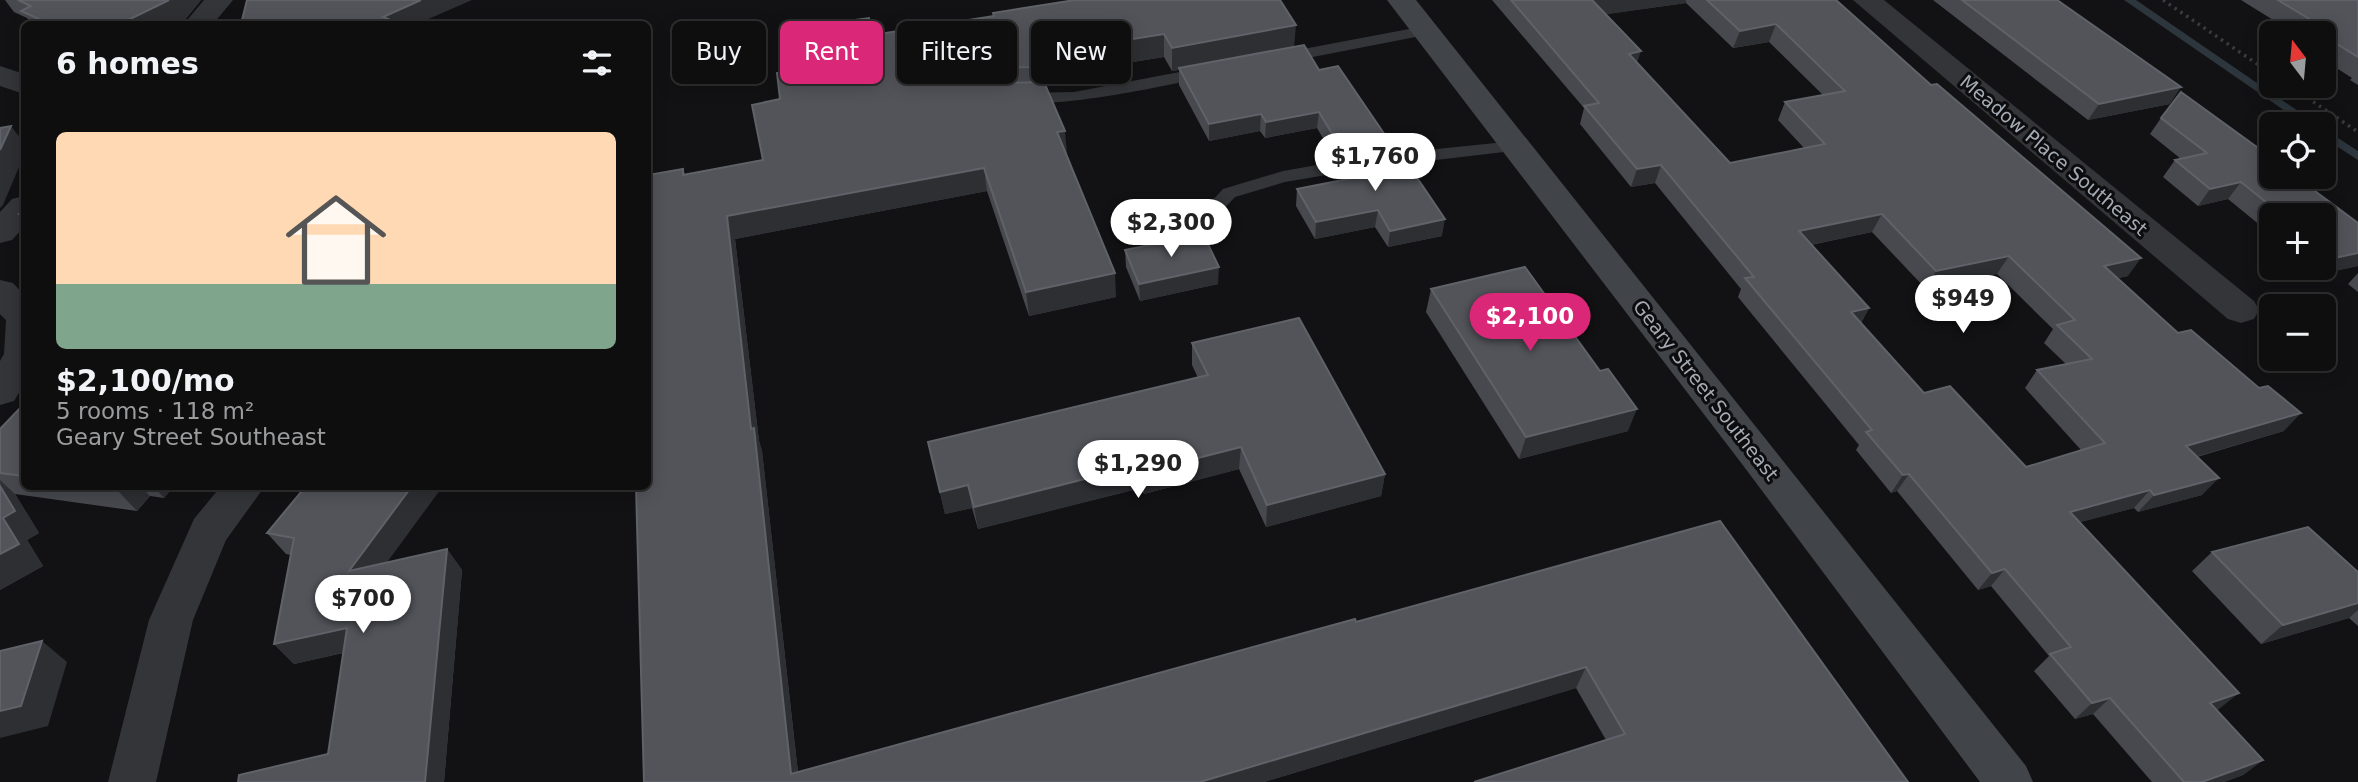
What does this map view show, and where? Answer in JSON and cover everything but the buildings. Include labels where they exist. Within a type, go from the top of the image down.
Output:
[{"type":"main road","name":"Geary Street Southeast","points":[[1401,0],[2009,782]]},
{"type":"street","points":[[201,21],[219,0]]},
{"type":"street","name":"Meadow Place Southeast","points":[[1867,0],[2241,310]]},
{"type":"street","points":[[0,75],[21,84]]},
{"type":"street","points":[[0,232],[21,210]]},
{"type":"street","points":[[0,292],[21,315]]},
{"type":"street","points":[[0,391],[21,359]]},
{"type":"street","points":[[132,782],[171,620],[209,531],[242,490]]},
{"type":"lane","points":[[1261,62],[1425,31]]},
{"type":"lane","points":[[1008,98],[1074,97],[1220,70]]},
{"type":"lane","points":[[1202,221],[1229,193],[1283,177],[1368,162],[1516,146]]},
{"type":"path","points":[[2163,0],[2259,65]]},
{"type":"path","points":[[2308,98],[2358,132]]},
{"type":"waterway","points":[[2129,0],[2293,112]]},
{"type":"waterway","points":[[2336,141],[2358,156]]}]
